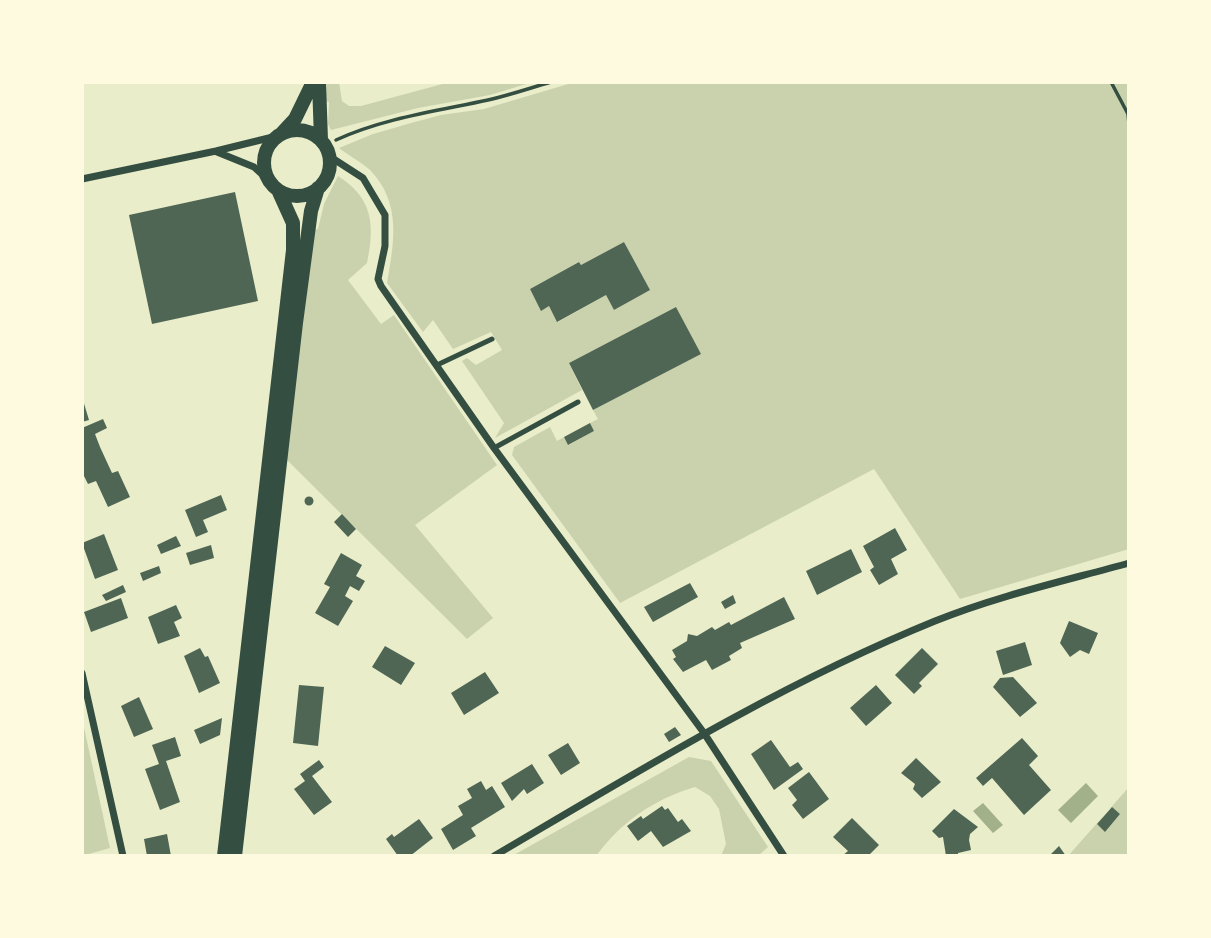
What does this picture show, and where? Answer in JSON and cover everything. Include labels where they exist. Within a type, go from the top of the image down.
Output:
[{"type":"main road","points":[[224,856],[293,250],[293,223],[279,192],[267,179],[264,155],[269,145],[295,119],[313,82]]},
{"type":"main road","points":[[235,856],[311,211],[318,188],[328,174],[319,82]]},
{"type":"main road","points":[[280,134],[294,130],[306,131],[325,147]]},
{"type":"main road","points":[[279,192],[302,196],[318,188]]},
{"type":"street","points":[[82,179],[216,152],[280,134]]},
{"type":"street","points":[[325,147],[363,178],[385,215],[386,230],[379,270],[381,286],[494,448],[704,733],[784,856]]},
{"type":"street","points":[[216,152],[254,167],[267,179]]},
{"type":"street","points":[[494,856],[704,733],[866,650],[969,608],[1129,563]]},
{"type":"street","points":[[82,673],[123,856]]},
{"type":"lane","points":[[436,365],[492,339]]},
{"type":"lane","points":[[494,448],[578,402]]},
{"type":"path","points":[[325,147],[365,128],[551,82]]},
{"type":"path","points":[[1111,82],[1128,114],[1129,124]]},
{"type":"shaded area","points":[[327,82],[339,82],[342,101],[349,106],[361,106],[450,82],[533,82],[490,95],[418,108],[331,130],[328,124],[329,102],[325,101]]},
{"type":"shaded area","points":[[575,82],[1129,82],[1129,549],[960,599],[874,469],[620,603],[512,455],[514,447],[550,427],[557,441],[564,437],[569,445],[594,431],[590,423],[598,419],[593,410],[700,354],[676,307],[569,363],[582,390],[495,438],[504,423],[462,361],[467,358],[476,365],[502,350],[491,332],[453,349],[433,320],[423,332],[387,283],[393,224],[387,196],[370,170],[339,148],[411,123],[441,115],[484,109]],"holes":[[[624,242],[649,290],[614,310],[606,295],[558,322],[549,306],[541,310],[530,289],[579,262],[581,265]]]},
{"type":"shaded area","points":[[338,176],[350,184],[365,203],[371,225],[367,263],[348,280],[381,324],[394,315],[497,465],[415,525],[493,618],[467,639],[286,459],[314,230],[318,229],[324,204]]},
{"type":"shaded area","points":[[82,718],[110,848],[82,856]]},
{"type":"shaded area","points":[[689,757],[711,761],[768,847],[758,856],[721,856],[726,844],[719,809],[710,796],[695,787],[666,798],[639,813],[616,833],[596,856],[512,856]]},
{"type":"shaded area","points":[[1086,783],[1098,796],[1071,823],[1058,810]]},
{"type":"shaded area","points":[[1129,787],[1129,856],[1068,856],[1107,812],[1097,824],[1105,831],[1120,814],[1111,807]]},
{"type":"shaded area","points":[[983,803],[1003,825],[993,833],[973,811]]},
{"type":"building","points":[[235,192],[258,301],[152,324],[129,215]]},
{"type":"building","points":[[624,242],[650,290],[614,310],[606,295],[557,322],[549,306],[541,311],[530,289],[579,262],[581,265]]},
{"type":"building","points":[[676,307],[701,354],[593,410],[569,363]]},
{"type":"building","points":[[82,397],[89,420],[82,422]]},
{"type":"building","points":[[103,419],[107,428],[95,434],[112,473],[118,471],[130,497],[108,507],[96,481],[88,484],[82,472],[82,428]]},
{"type":"building","points":[[590,423],[594,431],[568,445],[564,437]]},
{"type":"building","points":[[221,495],[227,510],[203,520],[208,532],[196,537],[185,510]]},
{"type":"building","points":[[309,497],[313,501],[309,505],[305,501]]},
{"type":"building","points":[[342,514],[356,529],[348,537],[334,522]]},
{"type":"building","points":[[895,528],[907,550],[891,559],[898,574],[879,585],[870,570],[874,567],[863,546]]},
{"type":"building","points":[[104,534],[118,570],[95,579],[82,543]]},
{"type":"building","points":[[176,536],[181,546],[161,554],[157,545]]},
{"type":"building","points":[[211,545],[214,558],[190,565],[186,553]]},
{"type":"building","points":[[851,549],[862,572],[817,595],[806,571]]},
{"type":"building","points":[[341,553],[362,565],[356,576],[365,581],[359,591],[350,586],[345,596],[353,601],[338,626],[315,613],[330,587],[324,584]]},
{"type":"building","points":[[159,566],[161,573],[143,581],[140,573]]},
{"type":"building","points":[[690,583],[698,597],[653,622],[644,607]]},
{"type":"building","points":[[123,585],[126,592],[106,601],[102,595]]},
{"type":"building","points":[[733,595],[736,603],[725,609],[721,602]]},
{"type":"building","points":[[784,597],[795,619],[740,643],[742,648],[729,656],[731,660],[712,670],[706,660],[683,672],[673,659],[676,657],[672,650],[687,641],[688,634],[697,636],[712,627],[715,630],[729,622],[731,625]]},
{"type":"building","points":[[121,598],[128,618],[91,632],[84,612]]},
{"type":"building","points":[[176,605],[182,618],[174,622],[180,636],[158,644],[148,617]]},
{"type":"building","points":[[1069,621],[1098,633],[1089,654],[1080,650],[1070,657],[1060,643]]},
{"type":"building","points":[[1025,642],[1032,665],[1003,675],[996,651]]},
{"type":"building","points":[[385,646],[415,663],[401,685],[372,667]]},
{"type":"building","points":[[200,648],[205,657],[208,656],[220,683],[199,693],[184,656]]},
{"type":"building","points":[[922,648],[938,664],[919,683],[922,686],[914,694],[895,675]]},
{"type":"building","points":[[485,672],[499,693],[464,715],[451,693]]},
{"type":"building","points":[[1013,677],[1037,703],[1020,717],[993,687],[1000,678]]},
{"type":"building","points":[[299,685],[324,687],[318,746],[293,743]]},
{"type":"building","points":[[876,685],[892,703],[866,726],[850,708]]},
{"type":"building","points":[[139,697],[153,729],[134,737],[121,706]]},
{"type":"building","points":[[222,718],[220,735],[200,744],[194,730]]},
{"type":"building","points":[[675,727],[681,735],[669,742],[664,734]]},
{"type":"building","points":[[175,737],[181,756],[166,761],[180,802],[160,810],[145,769],[159,764],[152,745]]},
{"type":"building","points":[[1022,738],[1038,756],[1029,765],[1051,790],[1024,815],[992,778],[983,786],[976,778]]},
{"type":"building","points":[[771,740],[790,767],[798,762],[803,769],[774,790],[751,754]]},
{"type":"building","points":[[568,743],[580,763],[561,775],[548,755]]},
{"type":"building","points":[[916,758],[941,782],[922,798],[913,789],[915,784],[901,773]]},
{"type":"building","points":[[319,760],[324,767],[312,776],[332,802],[314,815],[294,789],[305,781],[300,774]]},
{"type":"building","points":[[532,764],[544,783],[527,794],[524,789],[512,801],[501,783]]},
{"type":"building","points":[[809,772],[829,799],[803,819],[792,805],[797,800],[788,788]]},
{"type":"building","points":[[481,781],[486,790],[492,786],[505,807],[471,828],[476,836],[453,850],[441,829],[463,815],[458,806],[472,798],[467,789]]},
{"type":"building","points":[[662,806],[665,810],[668,808],[678,822],[682,819],[691,831],[663,847],[651,831],[638,841],[627,826]]},
{"type":"building","points":[[1112,807],[1120,814],[1105,832],[1097,824]]},
{"type":"building","points":[[954,809],[978,827],[970,834],[971,850],[958,853],[958,856],[946,856],[943,837],[939,838],[932,831]]},
{"type":"building","points":[[852,818],[879,845],[868,856],[842,856],[848,851],[833,837]]},
{"type":"building","points":[[419,819],[433,838],[410,856],[398,856],[386,839],[392,834],[394,837]]},
{"type":"building","points":[[167,834],[171,856],[147,856],[144,839]]},
{"type":"building","points":[[1059,846],[1066,856],[1049,856]]}]
